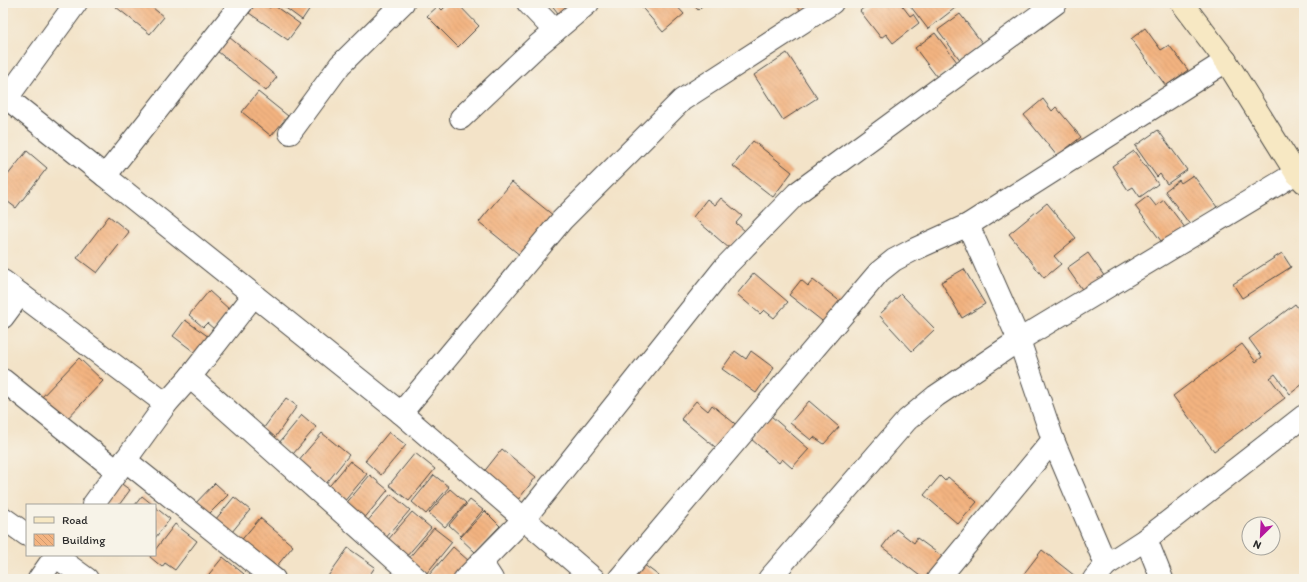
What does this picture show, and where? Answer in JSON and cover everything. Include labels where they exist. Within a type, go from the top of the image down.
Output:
[{"type":"street","points":[[76,3],[5,96],[401,413],[594,579]]},
{"type":"street","points":[[105,176],[242,3]]},
{"type":"street","points":[[290,133],[340,64],[403,3]]},
{"type":"street","points":[[528,3],[555,31]]},
{"type":"street","points":[[461,118],[555,31],[588,3]]},
{"type":"street","points":[[401,413],[562,220],[682,100],[832,3]]},
{"type":"street","points":[[465,579],[486,570],[524,519],[724,268],[797,193],[1056,3]]},
{"type":"street","points":[[769,579],[907,420],[936,396],[1019,340],[1300,177],[1226,61],[1182,3]]},
{"type":"street","points":[[619,579],[880,272],[900,257],[968,225],[1226,61]]},
{"type":"street","points":[[968,225],[1019,340],[1100,572],[1146,539],[1304,416]]},
{"type":"street","points":[[3,316],[11,287],[166,404]]},
{"type":"street","points":[[94,504],[166,404],[190,377],[254,295]]},
{"type":"street","points":[[190,377],[417,579]]},
{"type":"street","points":[[3,380],[274,579]]},
{"type":"street","points":[[938,579],[1053,440]]},
{"type":"street","points":[[3,518],[26,534]]},
{"type":"street","points":[[1146,539],[1162,579]]},
{"type":"street","points":[[39,579],[54,556]]},
{"type":"street","points":[[56,556],[87,579]]},
{"type":"building","points":[[111,3],[147,3],[164,17],[150,34]]},
{"type":"building","points":[[256,3],[263,3],[270,8],[272,4],[300,24],[288,40],[249,13]]},
{"type":"building","points":[[279,3],[310,3],[312,5],[302,20]]},
{"type":"building","points":[[449,3],[457,3],[479,26],[458,47],[427,16],[438,6],[442,10]]},
{"type":"building","points":[[550,3],[581,3],[562,18]]},
{"type":"building","points":[[638,3],[674,3],[684,14],[663,32]]},
{"type":"building","points":[[692,3],[705,3],[698,10]]},
{"type":"building","points":[[795,3],[813,3],[802,12]]},
{"type":"building","points":[[869,3],[900,3],[910,16],[913,14],[919,23],[893,43],[886,34],[881,38],[860,11]]},
{"type":"building","points":[[908,3],[958,3],[959,5],[928,29]]},
{"type":"building","points":[[960,14],[983,44],[961,61],[938,30]]},
{"type":"building","points":[[1145,28],[1161,50],[1169,45],[1188,70],[1166,86],[1131,39]]},
{"type":"building","points":[[935,33],[957,62],[937,77],[915,48]]},
{"type":"building","points":[[229,37],[277,77],[266,91],[217,51]]},
{"type":"building","points":[[787,53],[817,98],[783,120],[754,75]]},
{"type":"building","points":[[258,92],[288,116],[271,136],[242,112]]},
{"type":"building","points":[[1043,99],[1052,111],[1056,107],[1081,137],[1057,156],[1024,115]]},
{"type":"building","points":[[1158,130],[1187,170],[1167,184],[1160,174],[1157,177],[1135,146]]},
{"type":"building","points":[[753,141],[792,172],[773,197],[733,166]]},
{"type":"building","points":[[27,151],[47,168],[16,208],[3,198],[3,181]]},
{"type":"building","points":[[1134,151],[1158,184],[1140,197],[1133,187],[1128,190],[1112,166]]},
{"type":"building","points":[[1193,175],[1217,207],[1191,226],[1165,191],[1179,180],[1181,183]]},
{"type":"building","points":[[512,182],[554,216],[521,256],[479,222]]},
{"type":"building","points":[[1148,196],[1156,206],[1164,200],[1186,229],[1164,245],[1135,206]]},
{"type":"building","points":[[721,198],[742,216],[736,223],[745,231],[730,249],[693,217],[707,199],[715,205]]},
{"type":"building","points":[[1047,203],[1076,238],[1054,256],[1061,264],[1044,278],[1009,234]]},
{"type":"building","points":[[109,216],[129,232],[97,273],[77,258]]},
{"type":"building","points":[[1088,253],[1107,280],[1086,295],[1067,268]]},
{"type":"building","points":[[1282,253],[1291,267],[1242,298],[1233,284]]},
{"type":"building","points":[[964,269],[985,304],[962,318],[941,282]]},
{"type":"building","points":[[754,273],[788,302],[774,318],[764,310],[760,314],[737,294]]},
{"type":"building","points":[[801,280],[808,286],[813,280],[842,303],[826,324],[789,295]]},
{"type":"building","points":[[209,291],[230,310],[214,329],[207,323],[203,327],[189,315]]},
{"type":"building","points":[[901,294],[935,329],[912,351],[879,315]]},
{"type":"building","points":[[1295,304],[1304,316],[1304,383],[1290,394],[1275,374],[1270,378],[1285,398],[1214,451],[1173,396],[1242,344],[1256,362],[1262,357],[1249,339]]},
{"type":"building","points":[[185,320],[209,337],[197,354],[173,336]]},
{"type":"building","points":[[735,351],[746,359],[751,351],[774,368],[756,393],[722,369]]},
{"type":"building","points":[[79,358],[103,381],[63,423],[39,400]]},
{"type":"building","points":[[286,398],[297,406],[272,442],[260,433]]},
{"type":"building","points":[[696,401],[708,411],[712,405],[739,427],[720,451],[681,419]]},
{"type":"building","points":[[809,401],[839,427],[824,444],[814,437],[811,440],[790,423]]},
{"type":"building","points":[[302,415],[316,427],[293,454],[279,443]]},
{"type":"building","points":[[771,416],[809,449],[792,468],[782,459],[779,463],[751,439]]},
{"type":"building","points":[[389,432],[406,445],[381,475],[365,461]]},
{"type":"building","points":[[322,433],[349,455],[325,485],[297,462]]},
{"type":"building","points":[[502,449],[536,477],[517,501],[483,473]]},
{"type":"building","points":[[415,453],[435,469],[409,501],[389,485]]},
{"type":"building","points":[[350,461],[367,474],[343,503],[326,490]]},
{"type":"building","points":[[370,475],[388,490],[362,521],[344,506]]},
{"type":"building","points":[[434,475],[449,487],[426,514],[412,502]]},
{"type":"building","points":[[940,476],[945,481],[948,477],[977,502],[958,524],[924,495]]},
{"type":"building","points":[[119,482],[130,490],[120,504],[106,504]]},
{"type":"building","points":[[215,483],[228,495],[203,520],[191,508]]},
{"type":"building","points":[[450,489],[466,503],[445,527],[429,513]]},
{"type":"building","points":[[391,494],[410,510],[384,540],[365,524]]},
{"type":"building","points":[[142,496],[152,504],[136,504]]},
{"type":"building","points":[[234,497],[250,510],[227,538],[211,525]]},
{"type":"building","points":[[470,500],[483,510],[461,536],[449,525]]},
{"type":"building","points":[[156,508],[170,519],[156,537]]},
{"type":"building","points":[[485,511],[500,526],[475,552],[460,538]]},
{"type":"building","points":[[412,512],[431,528],[406,557],[387,541]]},
{"type":"building","points":[[260,518],[293,546],[272,572],[238,544]]},
{"type":"building","points":[[175,524],[197,541],[175,570],[165,563],[162,567],[150,557],[156,556],[156,549]]},
{"type":"building","points":[[434,528],[452,542],[426,574],[408,559]]},
{"type":"building","points":[[896,529],[914,543],[917,538],[947,560],[932,579],[924,579],[882,547]]},
{"type":"building","points":[[453,547],[469,561],[454,579],[434,579],[429,575]]},
{"type":"building","points":[[348,548],[375,567],[367,579],[326,579]]},
{"type":"building","points":[[1042,550],[1075,576],[1073,579],[1027,579],[1022,576]]},
{"type":"building","points":[[223,557],[244,574],[240,579],[205,579]]},
{"type":"building","points":[[643,564],[659,576],[657,579],[632,579]]}]
